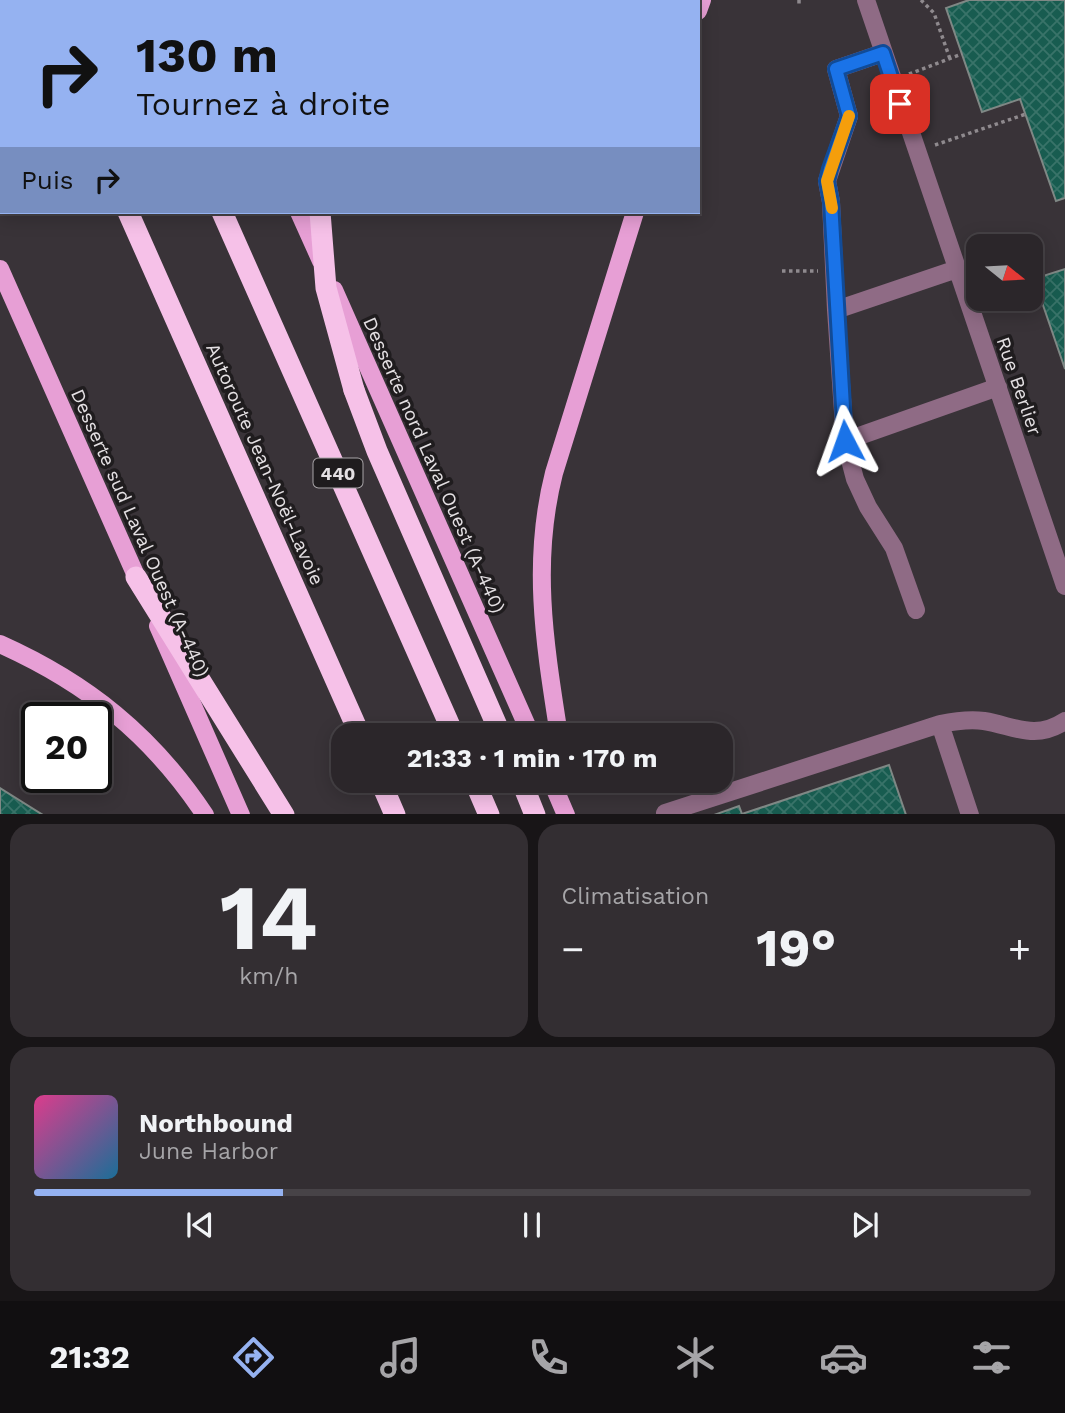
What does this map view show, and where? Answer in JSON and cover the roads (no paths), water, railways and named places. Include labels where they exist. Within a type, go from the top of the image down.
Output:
[{"type":"highway","name":"Autoroute Jean-Noël-Lavoie","points":[[129,214],[355,723]]},
{"type":"highway","name":"440","points":[[223,214],[449,723]]},
{"type":"highway","points":[[320,214],[326,288],[354,390],[383,464],[496,723]]},
{"type":"highway","points":[[136,577],[284,814]]},
{"type":"highway","points":[[386,793],[395,814]]},
{"type":"highway","points":[[480,793],[489,814]]},
{"type":"highway","points":[[527,793],[536,814]]},
{"type":"main road","name":"Desserte nord Laval Ouest (A-440)","points":[[300,214],[526,723]]},
{"type":"main road","points":[[557,723],[546,658],[541,600],[547,503],[634,214]]},
{"type":"main road","name":"Desserte sud Laval Ouest (A-440)","points":[[0,269],[241,814]]},
{"type":"main road","points":[[0,644],[62,676],[122,719],[160,756],[205,814]]},
{"type":"main road","points":[[558,793],[569,814]]},
{"type":"main road","points":[[567,793],[569,814]]},
{"type":"street","name":"Rue Berlier","points":[[866,0],[1065,586]]},
{"type":"street","points":[[883,53],[836,69],[849,116],[827,181],[831,202],[845,441],[855,479],[867,507],[894,548],[916,610]]},
{"type":"street","points":[[836,310],[957,269]]},
{"type":"street","points":[[845,441],[998,387]]},
{"type":"street","points":[[666,814],[940,724],[972,720],[1032,732],[1058,726],[1065,721]]},
{"type":"street","points":[[940,724],[970,814]]}]
